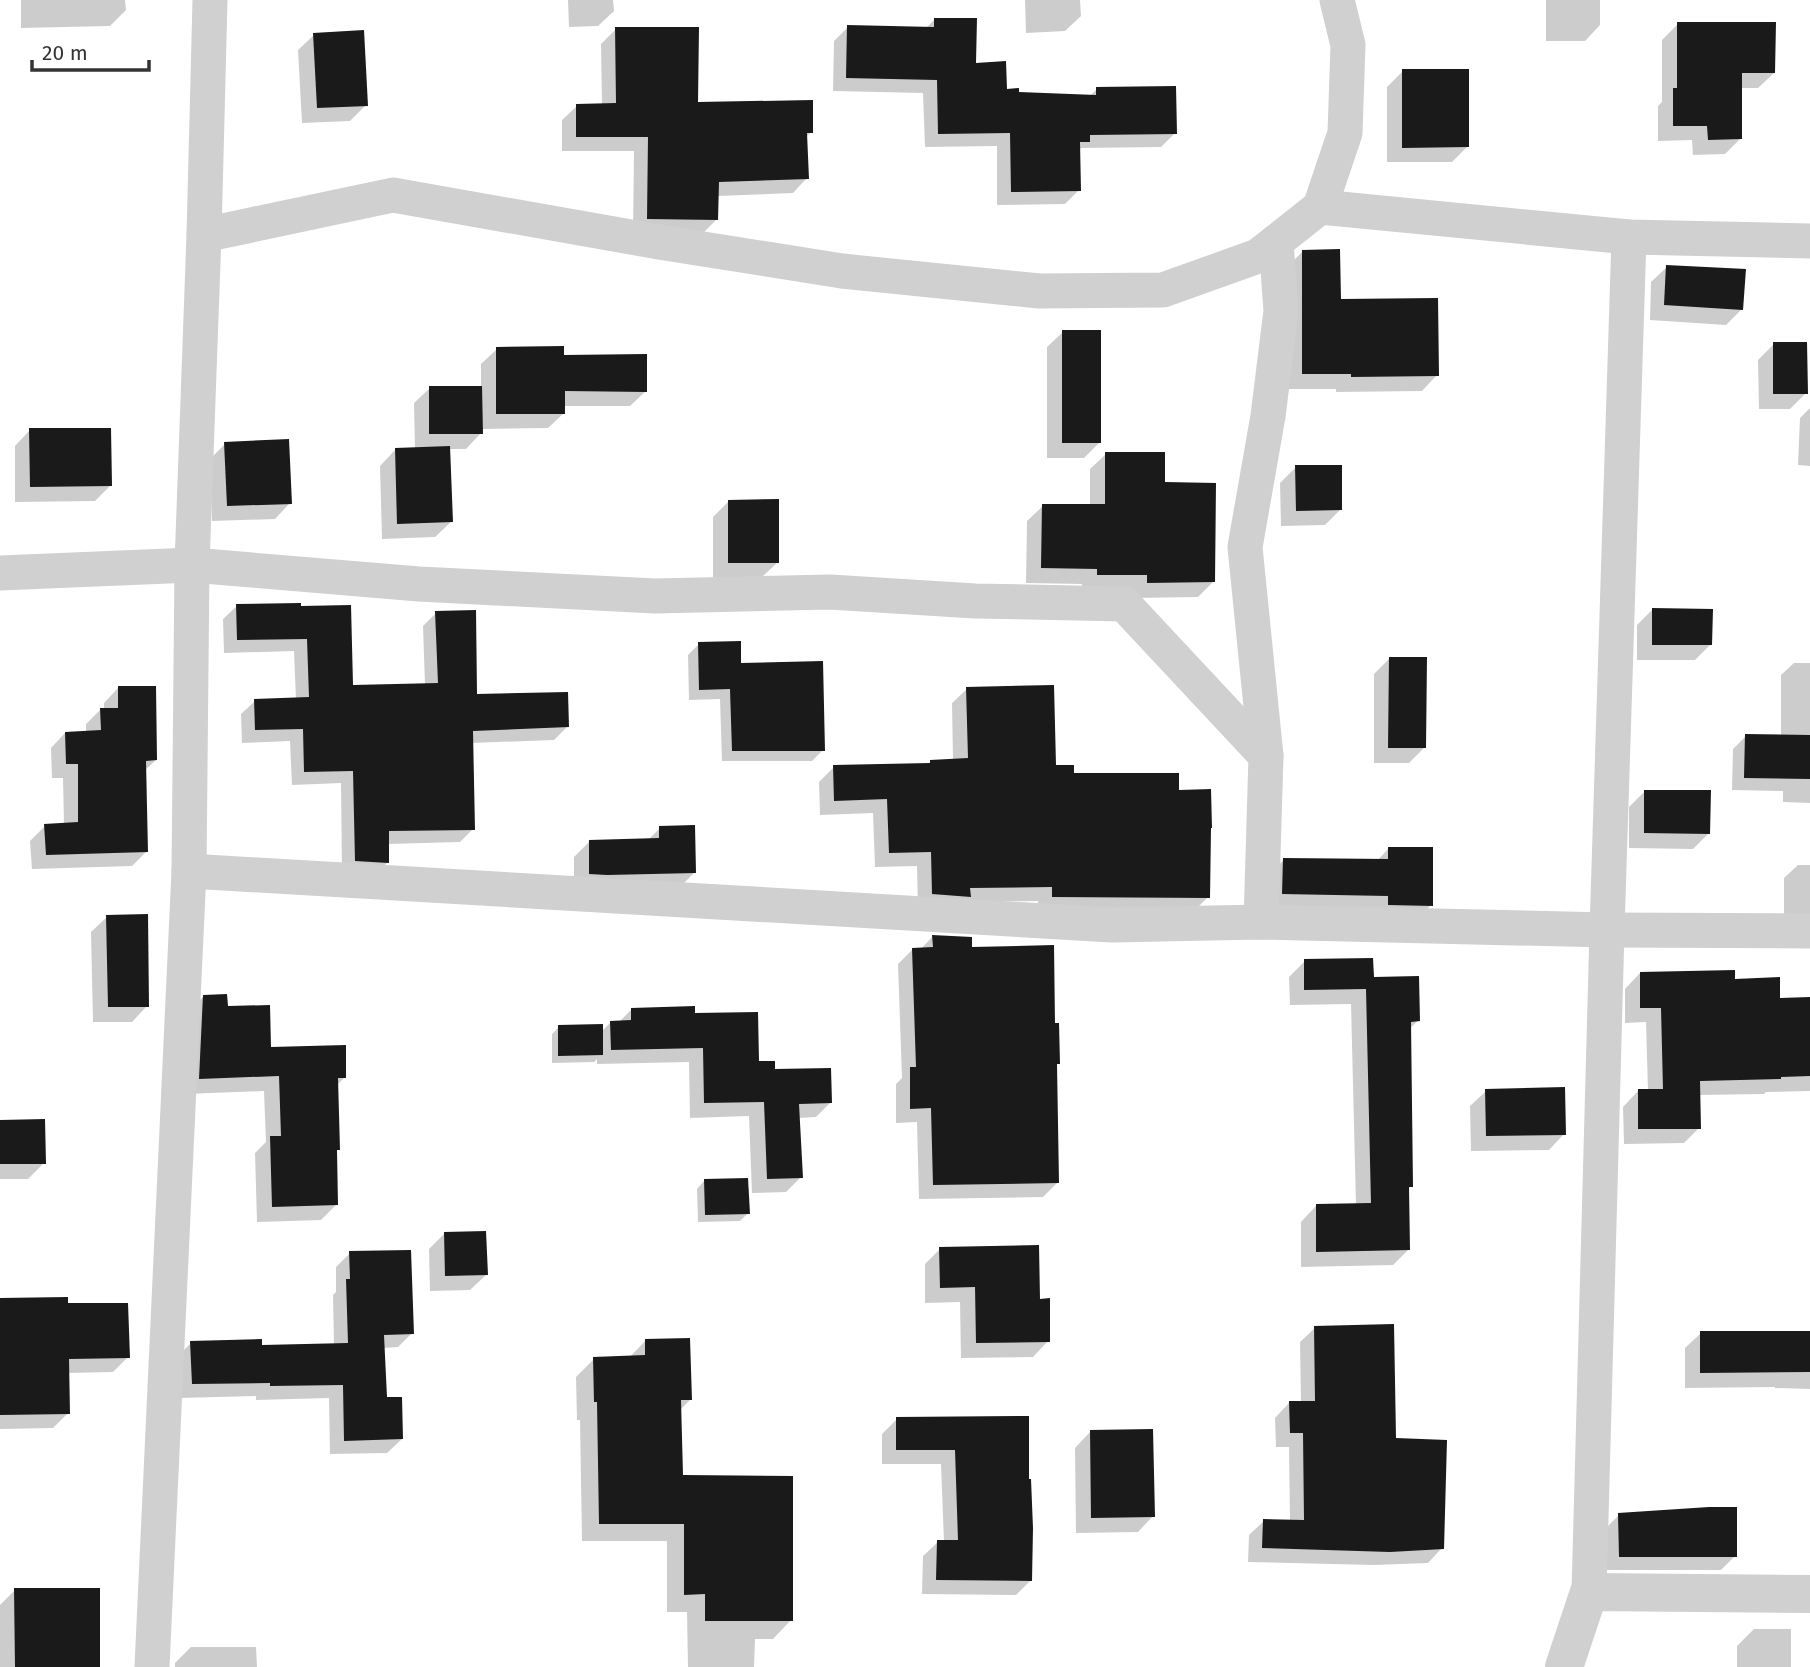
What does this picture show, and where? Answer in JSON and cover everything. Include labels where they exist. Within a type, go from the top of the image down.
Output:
[{"type":"street","points":[[152,1667],[189,871],[192,565],[210,0]]},
{"type":"street","points":[[204,235],[393,195],[829,269],[1039,291],[1163,290],[1258,256],[1320,207],[1345,133],[1348,45],[1337,0]]},
{"type":"street","points":[[1320,207],[1629,237],[1810,241]]},
{"type":"street","points":[[1564,1667],[1589,1592],[1629,237]]},
{"type":"street","points":[[1261,922],[1266,756],[1245,547],[1268,416],[1281,312],[1276,242]]},
{"type":"street","points":[[0,573],[192,565],[419,584],[655,596],[830,592],[975,601],[1124,604],[1266,756]]},
{"type":"street","points":[[189,871],[1112,925],[1261,922],[1607,930],[1810,931]]},
{"type":"street","points":[[1589,1592],[1810,1594]]},
{"type":"building","points":[[934,18],[977,18],[976,63],[1006,61],[1007,89],[1019,88],[1019,92],[1096,95],[1096,87],[1176,86],[1177,134],[1090,135],[1090,142],[1080,142],[1081,191],[1011,192],[1010,133],[938,134],[937,80],[846,78],[847,25],[934,27]]},
{"type":"building","points":[[1677,22],[1776,22],[1775,73],[1742,73],[1742,139],[1708,140],[1707,126],[1673,126],[1673,88],[1677,88]]},
{"type":"building","points":[[615,27],[699,27],[698,102],[813,100],[813,133],[807,133],[809,179],[719,182],[718,220],[647,219],[648,137],[576,137],[576,104],[616,103]]},
{"type":"building","points":[[364,30],[368,106],[317,108],[313,33]]},
{"type":"building","points":[[1402,69],[1469,69],[1469,147],[1402,148]]},
{"type":"building","points":[[1340,249],[1341,299],[1438,298],[1439,376],[1351,377],[1351,374],[1302,374],[1302,250]]},
{"type":"building","points":[[1666,265],[1746,269],[1743,310],[1664,305]]},
{"type":"building","points":[[1062,330],[1101,330],[1101,443],[1062,443]]},
{"type":"building","points":[[1773,342],[1807,342],[1808,394],[1773,394]]},
{"type":"building","points":[[564,346],[564,355],[647,354],[647,392],[565,391],[565,414],[496,414],[496,347]]},
{"type":"building","points":[[429,386],[482,386],[483,434],[429,434]]},
{"type":"building","points":[[29,428],[111,428],[112,486],[30,487]]},
{"type":"building","points":[[289,439],[292,504],[227,506],[224,442]]},
{"type":"building","points":[[450,446],[453,522],[397,524],[395,448]]},
{"type":"building","points":[[1105,452],[1165,452],[1165,482],[1216,483],[1215,582],[1147,583],[1147,575],[1097,575],[1097,569],[1041,568],[1042,504],[1105,504]]},
{"type":"building","points":[[1295,465],[1342,465],[1342,510],[1296,511]]},
{"type":"building","points":[[779,499],[779,563],[728,563],[728,500]]},
{"type":"building","points":[[301,603],[301,606],[351,605],[353,685],[438,683],[435,611],[476,610],[477,694],[568,692],[569,727],[473,731],[475,830],[389,831],[389,863],[355,861],[353,771],[304,772],[303,729],[255,730],[254,699],[309,697],[307,639],[237,640],[236,604]]},
{"type":"building","points":[[1652,608],[1713,609],[1712,645],[1652,645]]},
{"type":"building","points":[[741,641],[741,663],[823,661],[825,751],[732,751],[730,689],[699,690],[698,642]]},
{"type":"building","points":[[1389,657],[1427,657],[1426,748],[1388,748]]},
{"type":"building","points":[[1054,685],[1056,765],[1074,765],[1074,773],[1179,773],[1179,790],[1211,789],[1210,898],[1052,897],[1052,887],[970,888],[971,897],[932,894],[931,852],[889,853],[887,799],[834,801],[833,765],[930,763],[930,760],[968,758],[966,687]]},
{"type":"building","points":[[118,686],[156,686],[157,760],[146,761],[148,852],[46,855],[44,824],[78,822],[78,764],[66,764],[65,732],[101,730],[100,708],[118,708]]},
{"type":"building","points":[[1745,734],[1810,735],[1810,779],[1744,778]]},
{"type":"building","points":[[1644,790],[1711,790],[1710,834],[1644,833]]},
{"type":"building","points":[[695,825],[696,873],[589,874],[589,840],[659,838],[659,826]]},
{"type":"building","points":[[1388,847],[1433,847],[1433,906],[1388,905],[1388,896],[1282,894],[1283,858],[1388,859]]},
{"type":"building","points":[[148,914],[149,1007],[108,1007],[106,915]]},
{"type":"building","points":[[932,935],[972,937],[972,947],[1054,945],[1055,1023],[1059,1023],[1060,1064],[1057,1064],[1059,1183],[933,1185],[931,1108],[910,1109],[910,1067],[916,1067],[912,948],[933,947]]},
{"type":"building","points":[[1373,958],[1374,977],[1419,976],[1420,1021],[1411,1022],[1413,1187],[1409,1187],[1410,1250],[1316,1252],[1316,1204],[1371,1203],[1366,989],[1304,990],[1304,959]]},
{"type":"building","points":[[1735,970],[1735,979],[1780,977],[1780,998],[1810,997],[1810,1076],[1700,1081],[1701,1129],[1638,1129],[1638,1089],[1663,1089],[1661,1008],[1640,1008],[1640,972]]},
{"type":"building","points":[[227,994],[228,1006],[270,1005],[271,1047],[346,1045],[346,1078],[338,1078],[338,1205],[272,1207],[270,1136],[281,1136],[279,1076],[199,1079],[203,995]]},
{"type":"building","points":[[695,1006],[695,1013],[758,1012],[759,1061],[775,1061],[775,1069],[831,1068],[832,1103],[799,1104],[803,1178],[767,1179],[764,1102],[704,1103],[703,1048],[611,1050],[610,1021],[631,1020],[631,1008]]},
{"type":"building","points":[[603,1024],[603,1055],[558,1056],[558,1025]]},
{"type":"building","points":[[1565,1087],[1566,1135],[1486,1136],[1485,1089]]},
{"type":"building","points":[[45,1119],[46,1164],[0,1164],[0,1120]]},
{"type":"building","points":[[748,1178],[750,1214],[705,1215],[704,1179]]},
{"type":"building","points":[[486,1231],[488,1275],[445,1276],[444,1232]]},
{"type":"building","points":[[1039,1245],[1040,1299],[1050,1298],[1050,1342],[976,1343],[975,1287],[940,1288],[939,1247]]},
{"type":"building","points":[[411,1250],[414,1334],[384,1335],[387,1397],[402,1397],[403,1439],[344,1441],[343,1385],[192,1384],[190,1341],[262,1339],[262,1345],[348,1343],[346,1279],[350,1279],[349,1251]]},
{"type":"building","points":[[68,1297],[68,1303],[128,1303],[130,1358],[69,1359],[70,1414],[0,1415],[0,1298]]},
{"type":"building","points":[[1394,1324],[1396,1438],[1447,1440],[1444,1549],[1390,1552],[1262,1548],[1263,1519],[1304,1520],[1303,1433],[1290,1433],[1289,1401],[1315,1401],[1314,1326]]},
{"type":"building","points":[[1700,1331],[1810,1331],[1810,1372],[1700,1373]]},
{"type":"building","points":[[690,1338],[692,1400],[681,1400],[683,1475],[793,1476],[793,1621],[705,1621],[705,1594],[684,1595],[684,1524],[599,1524],[597,1402],[594,1402],[593,1357],[645,1355],[645,1339]]},
{"type":"building","points":[[1029,1416],[1032,1581],[936,1580],[937,1540],[958,1540],[955,1450],[896,1450],[896,1417]]},
{"type":"building","points":[[1153,1429],[1155,1517],[1091,1518],[1090,1430]]},
{"type":"building","points":[[1737,1507],[1737,1557],[1619,1557],[1618,1513]]},
{"type":"building","points":[[14,1588],[100,1588],[100,1667],[15,1667]]}]
